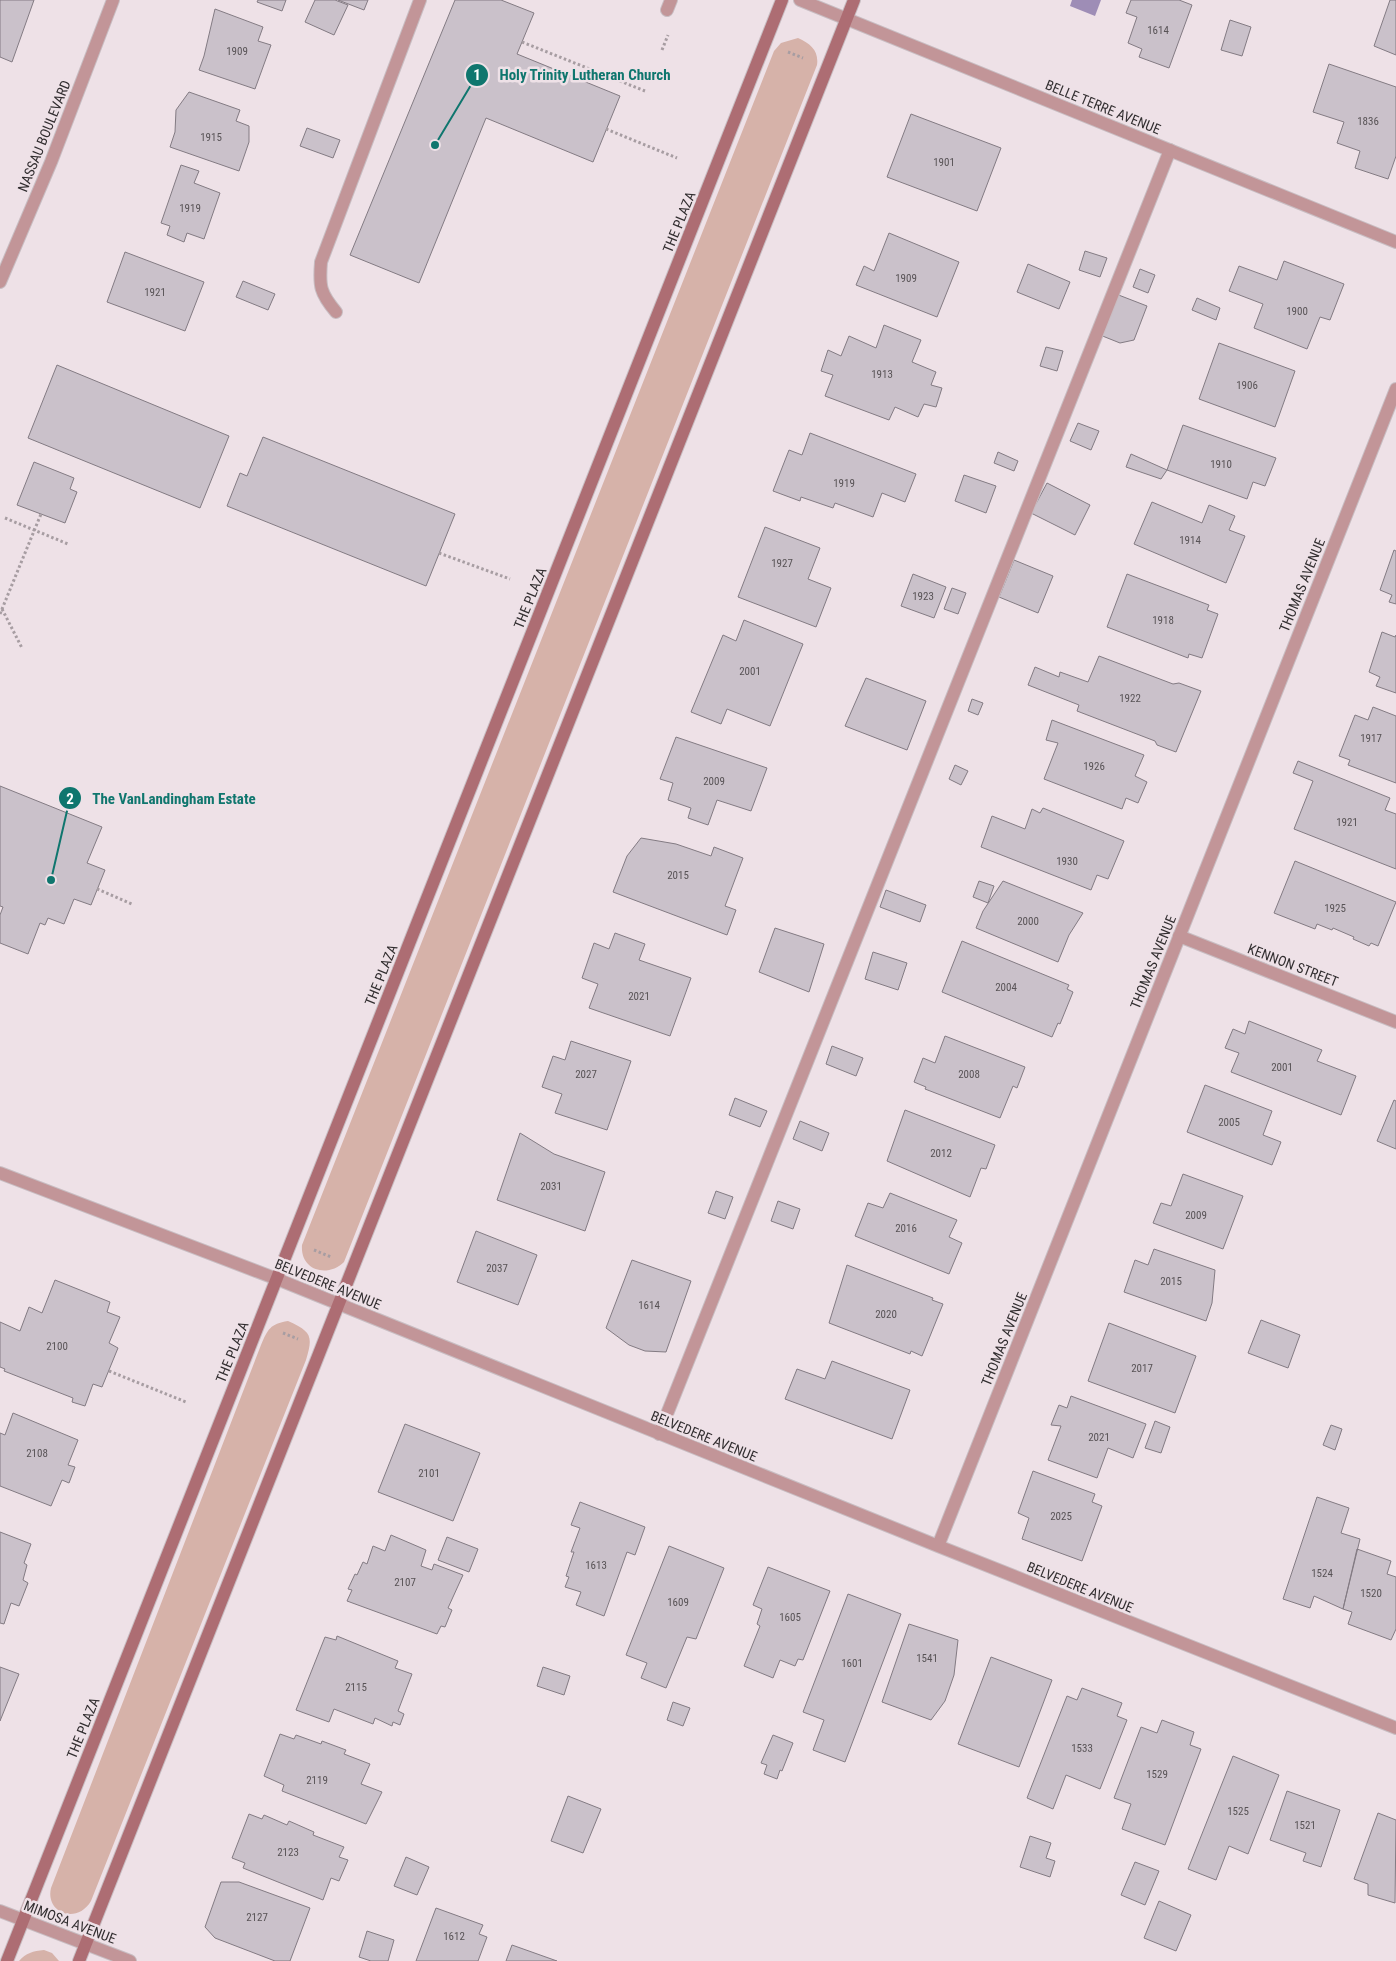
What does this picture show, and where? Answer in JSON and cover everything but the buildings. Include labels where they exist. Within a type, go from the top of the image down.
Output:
[{"type":"main road","name":"THE PLAZA","points":[[7,1961],[782,0]]},
{"type":"main road","points":[[79,1961],[854,0]]},
{"type":"street","name":"NASSAU BOULEVARD","points":[[0,282],[51,162],[113,0]]},
{"type":"street","points":[[336,312],[324,298],[319,280],[322,262],[420,0]]},
{"type":"street","name":"BELLE TERRE AVENUE","points":[[800,0],[1396,242]]},
{"type":"street","points":[[659,1434],[1170,150]]},
{"type":"street","name":"THOMAS AVENUE","points":[[938,1546],[1396,389]]},
{"type":"street","name":"KENNON STREET","points":[[1179,936],[1396,1022]]},
{"type":"street","name":"BELVEDERE AVENUE","points":[[0,1174],[277,1279],[938,1546],[1396,1728]]},
{"type":"street","name":"MIMOSA AVENUE","points":[[0,1911],[130,1961]]},
{"type":"path","points":[[522,42],[645,90]]},
{"type":"path","points":[[786,51],[809,61]]},
{"type":"path","points":[[606,129],[677,158]]},
{"type":"path","points":[[0,614],[41,514]]},
{"type":"path","points":[[5,518],[68,544]]},
{"type":"path","points":[[439,552],[510,579]]},
{"type":"path","points":[[1,609],[22,648]]},
{"type":"path","points":[[97,889],[132,904]]},
{"type":"path","points":[[310,1249],[335,1258]]},
{"type":"path","points":[[278,1331],[302,1340]]},
{"type":"path","points":[[109,1371],[186,1402]]},
{"type":"shaded area","points":[[1072,0],[1101,0],[1095,16],[1070,6]]},
{"type":"shaded area","points":[[798,38],[813,48],[817,56],[817,65],[344,1262],[330,1270],[316,1269],[305,1261],[302,1245],[774,51],[781,43]]},
{"type":"shaded area","points":[[288,1321],[302,1328],[309,1336],[310,1345],[306,1360],[91,1901],[78,1913],[64,1913],[53,1904],[50,1897],[51,1888],[261,1345],[270,1328]]},
{"type":"shaded area","points":[[44,1950],[52,1953],[59,1961],[19,1961],[30,1953]]},
{"type":"place","name":"Holy Trinity Lutheran Church","points":[[435,145]]},
{"type":"place","name":"The VanLandingham Estate","points":[[51,880]]}]
